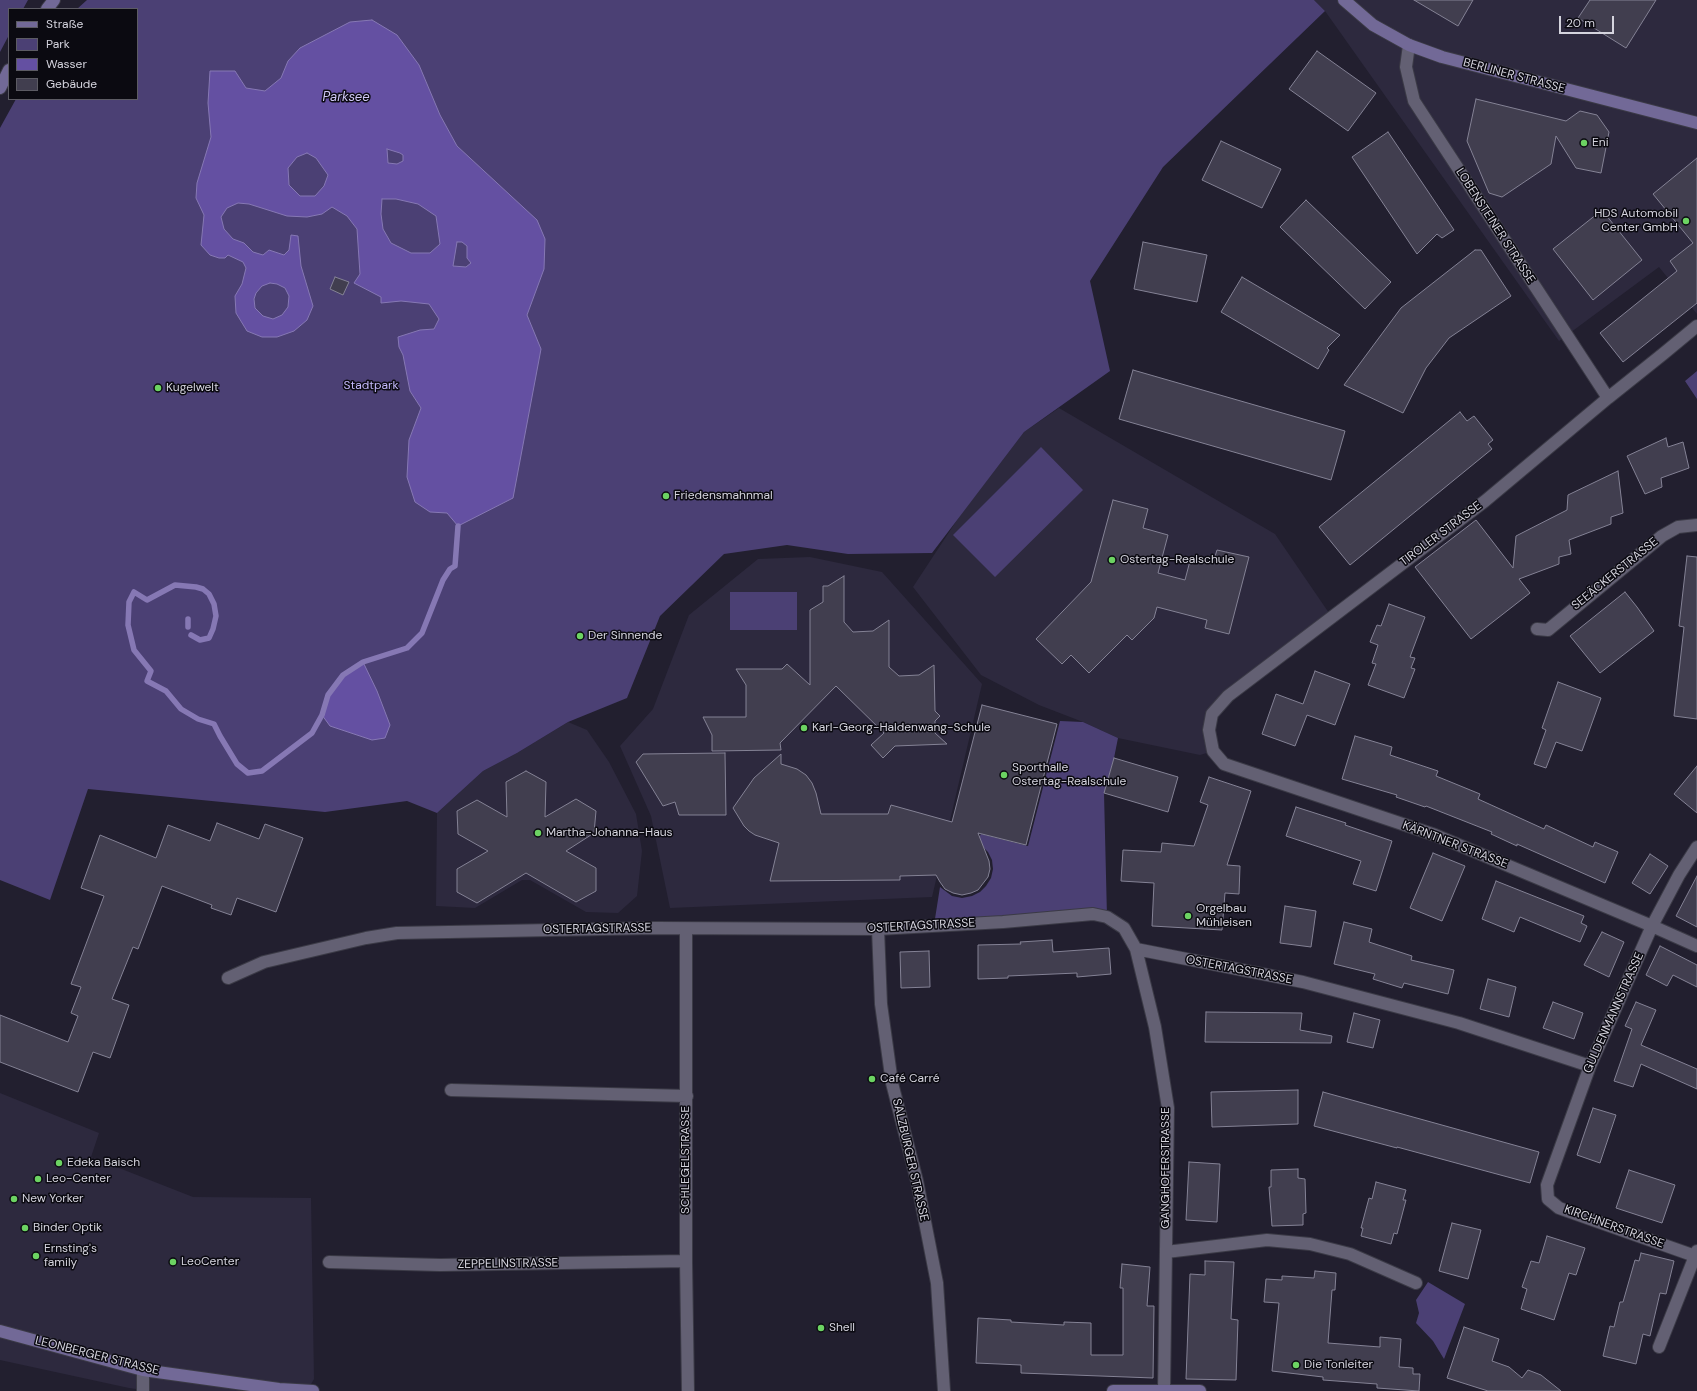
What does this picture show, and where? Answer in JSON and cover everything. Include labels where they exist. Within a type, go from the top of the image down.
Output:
[{"type":"main road","points":[[48,8],[54,0]]},
{"type":"main road","name":"BERLINER STRASSE","points":[[1344,0],[1373,24],[1409,45],[1442,57],[1697,123]]},
{"type":"main road","points":[[0,88],[8,72]]},
{"type":"main road","name":"LEONBERGER STRASSE","points":[[0,1332],[143,1370],[279,1390],[313,1391]]},
{"type":"main road","points":[[1113,1391],[1200,1391]]},
{"type":"street","name":"LOBENSTEINER STRASSE","points":[[1409,45],[1406,67],[1414,101],[1608,398]]},
{"type":"street","name":"TIROLER STRASSE","points":[[1214,751],[1209,730],[1212,714],[1228,696],[1485,501],[1697,326]]},
{"type":"street","name":"SEEÄCKERSTRASSE","points":[[1537,629],[1548,630],[1662,536],[1678,527],[1697,525]]},
{"type":"street","name":"KÄRNTNER STRASSE","points":[[1214,751],[1224,764],[1435,835],[1697,946]]},
{"type":"street","name":"GULDENMANNSTRASSE","points":[[1547,1185],[1590,1066],[1652,926],[1679,874],[1697,847]]},
{"type":"street","name":"OSTERTAGSTRASSE","points":[[228,978],[264,962],[366,938],[397,933],[655,928],[878,929],[1004,922],[1093,914],[1107,916],[1124,928],[1136,949],[1303,982],[1451,1021],[1590,1066]]},
{"type":"street","name":"SCHLEGELSTRASSE","points":[[686,929],[686,1261],[688,1391]]},
{"type":"street","name":"SALZBURGER STRASSE","points":[[878,929],[881,1004],[892,1083],[917,1181],[937,1283],[944,1391]]},
{"type":"street","name":"GANGHOFERSTRASSE","points":[[1136,949],[1155,1027],[1168,1108],[1164,1390]]},
{"type":"street","points":[[451,1090],[687,1096]]},
{"type":"street","name":"KIRCHNERSTRASSE","points":[[1547,1185],[1548,1199],[1559,1208],[1696,1254]]},
{"type":"street","points":[[1166,1252],[1267,1240],[1310,1244],[1350,1254],[1416,1283]]},
{"type":"street","points":[[1659,1346],[1696,1254]]},
{"type":"street","name":"ZEPPELINSTRASSE","points":[[329,1262],[440,1265],[686,1261]]},
{"type":"street","points":[[143,1370],[143,1391]]},
{"type":"shaded area","points":[[1314,0],[1697,0],[1697,314],[1659,267],[1559,341],[1325,11]]},
{"type":"shaded area","name":"Ostertag-Realschule","points":[[1059,408],[1275,534],[1329,613],[1230,687],[1216,709],[1213,751],[1200,755],[1118,738],[1083,722],[1039,705],[981,675],[913,587],[959,517],[1024,432]]},
{"type":"shaded area","name":"Karl-Georg-Haldenwang-Schule","points":[[810,557],[882,572],[982,684],[932,897],[670,908],[651,816],[620,746],[653,709],[689,615],[758,559]]},
{"type":"shaded area","name":"Martha-Johanna-Haus","points":[[568,722],[587,730],[609,762],[636,814],[642,851],[637,896],[618,913],[586,912],[530,880],[522,880],[475,908],[436,906],[437,813],[483,771],[517,753]]},
{"type":"shaded area","points":[[0,1093],[99,1133],[91,1157],[193,1197],[311,1198],[314,1379],[307,1391],[150,1391],[129,1388],[0,1360]]},
{"type":"green space","points":[[0,0],[28,0],[24,8],[8,8],[8,37],[0,52]]},
{"type":"green space","name":"Stadtpark","points":[[87,0],[1314,0],[1325,11],[1163,167],[1090,281],[1110,371],[1024,432],[932,553],[848,554],[787,545],[724,554],[660,616],[627,698],[568,722],[517,753],[483,771],[437,813],[407,801],[325,812],[88,789],[50,900],[0,880],[0,128],[15,100],[138,100],[138,8],[78,8]]},
{"type":"green space","points":[[1697,371],[1697,399],[1685,381]]},
{"type":"green space","points":[[1041,447],[1083,490],[995,577],[953,535]]},
{"type":"green space","points":[[730,592],[797,592],[797,630],[730,630]]},
{"type":"green space","points":[[1060,721],[1083,722],[1118,738],[1104,793],[1107,917],[934,925],[940,887],[952,896],[962,898],[972,896],[980,892],[991,878],[993,869],[992,860],[988,852],[977,841],[981,834],[1028,846]]},
{"type":"green space","points":[[1428,1282],[1465,1304],[1444,1359],[1433,1341],[1416,1323],[1419,1313],[1416,1300]]},
{"type":"water","name":"Parksee","points":[[372,20],[397,35],[419,65],[440,115],[457,146],[537,220],[545,239],[544,269],[527,315],[541,349],[513,498],[458,526],[447,513],[430,512],[415,502],[407,477],[409,440],[421,408],[410,391],[398,337],[420,330],[434,329],[439,319],[429,304],[401,301],[381,303],[381,297],[354,283],[360,274],[357,229],[347,216],[332,207],[322,214],[307,217],[287,216],[249,204],[238,203],[227,208],[221,217],[224,229],[233,239],[244,243],[253,252],[263,255],[269,250],[284,255],[289,250],[291,235],[298,236],[301,266],[313,306],[307,320],[294,331],[277,337],[262,337],[247,331],[236,313],[235,296],[242,284],[246,268],[243,262],[228,255],[225,258],[219,258],[210,255],[201,245],[204,215],[196,198],[197,183],[211,137],[208,103],[210,71],[235,71],[246,88],[265,91],[281,78],[288,61],[300,48],[350,22]],"holes":[[[387,149],[403,155],[403,161],[397,164],[388,163]],[[307,153],[316,158],[328,175],[324,186],[315,196],[300,196],[289,185],[288,168],[297,157]],[[382,199],[396,199],[418,204],[436,216],[440,244],[430,253],[411,253],[391,243],[383,229],[381,214]],[[457,242],[462,242],[467,246],[467,258],[471,263],[466,267],[453,266]],[[270,283],[277,284],[285,288],[289,296],[288,307],[282,315],[273,319],[263,316],[255,308],[254,299],[256,293],[262,286]]]},
{"type":"water","points":[[363,662],[377,691],[390,725],[385,738],[372,740],[330,726],[322,715],[328,695],[343,675]]},
{"type":"building","points":[[1414,0],[1473,0],[1458,26]]},
{"type":"building","points":[[1590,0],[1656,0],[1626,48],[1578,18]]},
{"type":"building","points":[[1317,51],[1376,93],[1348,131],[1289,89]]},
{"type":"building","points":[[1476,99],[1566,121],[1580,111],[1597,115],[1609,132],[1601,173],[1576,168],[1556,136],[1551,164],[1502,197],[1489,193],[1467,141]]},
{"type":"building","points":[[1388,132],[1454,230],[1442,238],[1437,234],[1417,254],[1352,157]]},
{"type":"building","points":[[1221,141],[1281,169],[1262,208],[1202,180]]},
{"type":"building","points":[[1697,158],[1697,303],[1623,362],[1600,333],[1677,271],[1670,261],[1693,243],[1653,194]]},
{"type":"building","points":[[1306,200],[1391,282],[1365,309],[1280,227]]},
{"type":"building","points":[[1602,210],[1642,260],[1593,300],[1553,249]]},
{"type":"building","points":[[1143,242],[1207,255],[1197,302],[1134,289]]},
{"type":"building","points":[[1475,250],[1481,250],[1511,296],[1449,338],[1426,368],[1403,413],[1344,385],[1401,308]]},
{"type":"building","points":[[335,277],[349,282],[343,295],[330,289]]},
{"type":"building","points":[[1242,277],[1340,335],[1327,348],[1329,350],[1318,369],[1221,312]]},
{"type":"building","points":[[1133,370],[1345,431],[1331,480],[1119,419]]},
{"type":"building","points":[[1460,412],[1467,421],[1474,416],[1493,440],[1488,444],[1492,449],[1350,565],[1319,527]]},
{"type":"building","points":[[1666,438],[1668,447],[1683,442],[1689,468],[1661,478],[1662,487],[1645,494],[1627,456]]},
{"type":"building","points":[[1618,471],[1623,513],[1611,517],[1611,524],[1569,540],[1571,554],[1559,557],[1559,564],[1519,579],[1530,593],[1471,639],[1415,567],[1476,520],[1513,568],[1516,536],[1567,510],[1568,495]]},
{"type":"building","points":[[1113,500],[1148,509],[1143,528],[1168,535],[1158,573],[1185,580],[1191,557],[1213,563],[1217,550],[1249,557],[1229,634],[1205,628],[1207,620],[1157,607],[1154,618],[1132,640],[1127,635],[1089,673],[1071,655],[1062,664],[1036,639],[1091,582]]},
{"type":"building","points":[[1687,556],[1697,557],[1697,719],[1674,716],[1684,627],[1679,626]]},
{"type":"building","points":[[844,576],[844,622],[853,632],[873,631],[889,620],[889,667],[899,676],[919,675],[934,665],[935,711],[940,716],[935,721],[935,733],[947,744],[895,746],[883,758],[871,745],[884,733],[836,686],[780,743],[781,750],[712,751],[712,735],[703,717],[746,717],[746,685],[736,669],[782,669],[787,664],[810,685],[810,610],[823,602],[823,586],[828,586]]},
{"type":"building","points":[[1625,592],[1654,631],[1600,673],[1570,636]]},
{"type":"building","points":[[1389,604],[1425,617],[1410,657],[1415,658],[1411,668],[1415,669],[1404,698],[1368,685],[1376,664],[1372,663],[1378,645],[1370,642],[1377,625],[1381,626]]},
{"type":"building","points":[[1315,671],[1350,684],[1335,725],[1307,715],[1295,746],[1262,734],[1276,694],[1303,704]]},
{"type":"building","points":[[1558,682],[1601,698],[1582,751],[1556,742],[1546,768],[1534,764],[1546,730],[1542,728]]},
{"type":"building","points":[[982,705],[1057,724],[1026,845],[978,833],[989,861],[990,869],[988,877],[978,890],[962,895],[953,893],[945,889],[936,875],[900,876],[900,880],[770,881],[779,843],[755,835],[749,831],[744,826],[733,808],[754,778],[781,754],[781,764],[797,769],[806,775],[812,783],[821,814],[888,814],[891,805],[952,822]]},
{"type":"building","points":[[1355,736],[1392,747],[1390,755],[1438,771],[1436,776],[1480,794],[1478,799],[1544,829],[1546,825],[1593,847],[1595,842],[1618,852],[1605,883],[1517,844],[1517,846],[1491,834],[1492,832],[1426,806],[1425,807],[1396,797],[1397,795],[1342,779]]},
{"type":"building","points":[[725,753],[726,815],[679,815],[675,802],[663,806],[636,762],[643,754]]},
{"type":"building","points":[[1114,758],[1178,777],[1168,812],[1104,793]]},
{"type":"building","points":[[1697,766],[1697,813],[1674,794]]},
{"type":"building","points":[[526,771],[546,782],[545,817],[576,799],[596,811],[594,833],[566,851],[596,868],[596,891],[576,902],[526,873],[477,903],[457,892],[457,869],[488,851],[458,834],[457,811],[477,800],[507,817],[506,782]]},
{"type":"building","points":[[1209,777],[1251,791],[1227,865],[1240,866],[1239,894],[1225,893],[1222,930],[1152,926],[1154,883],[1121,881],[1123,850],[1161,852],[1162,843],[1194,846],[1208,805],[1200,802]]},
{"type":"building","points":[[1296,807],[1346,823],[1345,825],[1392,841],[1376,891],[1353,884],[1361,861],[1286,836]]},
{"type":"building","points":[[217,823],[259,839],[265,824],[303,838],[276,912],[237,898],[231,915],[211,908],[212,905],[162,886],[138,949],[133,947],[112,999],[129,1005],[110,1058],[93,1052],[78,1092],[0,1062],[0,1015],[68,1042],[78,1016],[71,1013],[81,987],[71,984],[104,896],[81,888],[100,835],[156,858],[168,825],[210,841]]},
{"type":"building","points":[[1433,853],[1465,866],[1442,921],[1410,908]]},
{"type":"building","points":[[1650,854],[1668,866],[1650,894],[1632,883]]},
{"type":"building","points":[[1697,876],[1697,927],[1676,916]]},
{"type":"building","points":[[1496,881],[1584,916],[1581,923],[1587,926],[1580,942],[1520,917],[1514,932],[1482,919]]},
{"type":"building","points":[[1285,906],[1316,911],[1311,947],[1280,943]]},
{"type":"building","points":[[1344,922],[1372,929],[1369,942],[1412,956],[1411,960],[1454,970],[1448,994],[1404,983],[1402,988],[1373,979],[1375,974],[1334,964]]},
{"type":"building","points":[[1602,932],[1624,942],[1609,977],[1584,965]]},
{"type":"building","points":[[1052,940],[1053,952],[1109,948],[1111,974],[1077,977],[1077,973],[978,979],[978,945],[1021,944],[1020,942]]},
{"type":"building","points":[[1660,946],[1697,965],[1697,987],[1673,975],[1667,986],[1646,975]]},
{"type":"building","points":[[929,951],[930,987],[901,988],[900,952]]},
{"type":"building","points":[[1488,979],[1516,987],[1509,1017],[1480,1009]]},
{"type":"building","points":[[1553,1002],[1583,1013],[1574,1039],[1543,1028]]},
{"type":"building","points":[[1636,1002],[1656,1010],[1641,1045],[1697,1069],[1697,1089],[1641,1064],[1633,1087],[1614,1081],[1632,1029],[1625,1026]]},
{"type":"building","points":[[1206,1012],[1302,1013],[1300,1030],[1332,1036],[1331,1043],[1205,1042]]},
{"type":"building","points":[[1354,1013],[1380,1020],[1373,1048],[1347,1042]]},
{"type":"building","points":[[1298,1090],[1298,1124],[1212,1127],[1211,1092]]},
{"type":"building","points":[[1323,1092],[1539,1152],[1530,1183],[1314,1126]]},
{"type":"building","points":[[1593,1108],[1616,1115],[1600,1163],[1577,1155]]},
{"type":"building","points":[[1189,1162],[1220,1164],[1217,1222],[1186,1220]]},
{"type":"building","points":[[1298,1169],[1298,1178],[1305,1179],[1306,1213],[1303,1214],[1303,1225],[1272,1226],[1269,1187],[1271,1187],[1271,1170]]},
{"type":"building","points":[[1629,1170],[1675,1185],[1662,1223],[1616,1208]]},
{"type":"building","points":[[1376,1182],[1406,1190],[1403,1200],[1406,1200],[1397,1234],[1394,1233],[1391,1244],[1361,1236],[1363,1228],[1361,1228],[1369,1198],[1372,1199]]},
{"type":"building","points":[[1452,1223],[1481,1230],[1468,1279],[1439,1271]]},
{"type":"building","points":[[1547,1236],[1585,1248],[1576,1275],[1569,1273],[1554,1320],[1521,1309],[1527,1289],[1522,1287],[1531,1261],[1539,1263]]},
{"type":"building","points":[[1641,1253],[1674,1261],[1666,1294],[1660,1293],[1650,1336],[1643,1334],[1636,1364],[1603,1356],[1610,1326],[1614,1327],[1620,1302],[1623,1302],[1635,1260],[1639,1261]]},
{"type":"building","points":[[1205,1261],[1234,1262],[1231,1319],[1238,1320],[1236,1380],[1186,1379],[1190,1274],[1205,1275]]},
{"type":"building","points":[[1122,1264],[1150,1267],[1147,1306],[1154,1306],[1153,1378],[1021,1373],[1021,1365],[976,1363],[978,1318],[1011,1320],[1011,1322],[1064,1325],[1064,1322],[1091,1323],[1091,1355],[1123,1355],[1123,1288],[1120,1288]]},
{"type":"building","points":[[1315,1271],[1336,1273],[1335,1290],[1332,1290],[1328,1343],[1380,1347],[1380,1337],[1401,1339],[1399,1367],[1413,1368],[1413,1374],[1420,1374],[1419,1391],[1377,1388],[1377,1384],[1323,1380],[1323,1377],[1272,1371],[1279,1303],[1264,1302],[1266,1279],[1282,1280],[1282,1276],[1314,1278]]},
{"type":"building","points":[[1464,1327],[1499,1339],[1492,1361],[1509,1367],[1522,1378],[1528,1370],[1541,1375],[1561,1391],[1488,1391],[1447,1378]]},
{"type":"waterway","points":[[191,635],[200,640],[209,638],[213,629],[216,616],[214,604],[209,594],[203,589],[175,585],[147,600],[134,592],[129,602],[128,625],[134,650],[151,671],[147,681],[166,691],[181,709],[198,719],[214,724],[237,764],[248,773],[262,771],[312,733],[322,715],[328,695],[343,675],[363,662],[407,648],[422,633],[443,580],[450,569],[455,566],[458,526]]},
{"type":"waterway","points":[[188,619],[188,627]]},
{"type":"place","name":"Eni","points":[[1584,143]]},
{"type":"place","name":"HDS Automobil Center GmbH","points":[[1686,221]]},
{"type":"place","name":"Kugelwelt","points":[[158,388]]},
{"type":"place","name":"Friedensmahnmal","points":[[666,496]]},
{"type":"place","name":"Ostertag-Realschule","points":[[1112,560]]},
{"type":"place","name":"Der Sinnende","points":[[580,636]]},
{"type":"place","name":"Karl-Georg-Haldenwang-Schule","points":[[804,728]]},
{"type":"place","name":"Sporthalle Ostertag-Realschule","points":[[1004,775]]},
{"type":"place","name":"Martha-Johanna-Haus","points":[[538,833]]},
{"type":"place","name":"Orgelbau Mühleisen","points":[[1188,916]]},
{"type":"place","name":"Café Carré","points":[[872,1079]]},
{"type":"place","name":"Edeka Baisch","points":[[59,1163]]},
{"type":"place","name":"Leo-Center","points":[[38,1179]]},
{"type":"place","name":"New Yorker","points":[[14,1199]]},
{"type":"place","name":"Binder Optik","points":[[25,1228]]},
{"type":"place","name":"Ernsting's family","points":[[36,1256]]},
{"type":"place","name":"LeoCenter","points":[[173,1262]]},
{"type":"place","name":"Shell","points":[[821,1328]]},
{"type":"place","name":"Die Tonleiter","points":[[1296,1365]]}]
